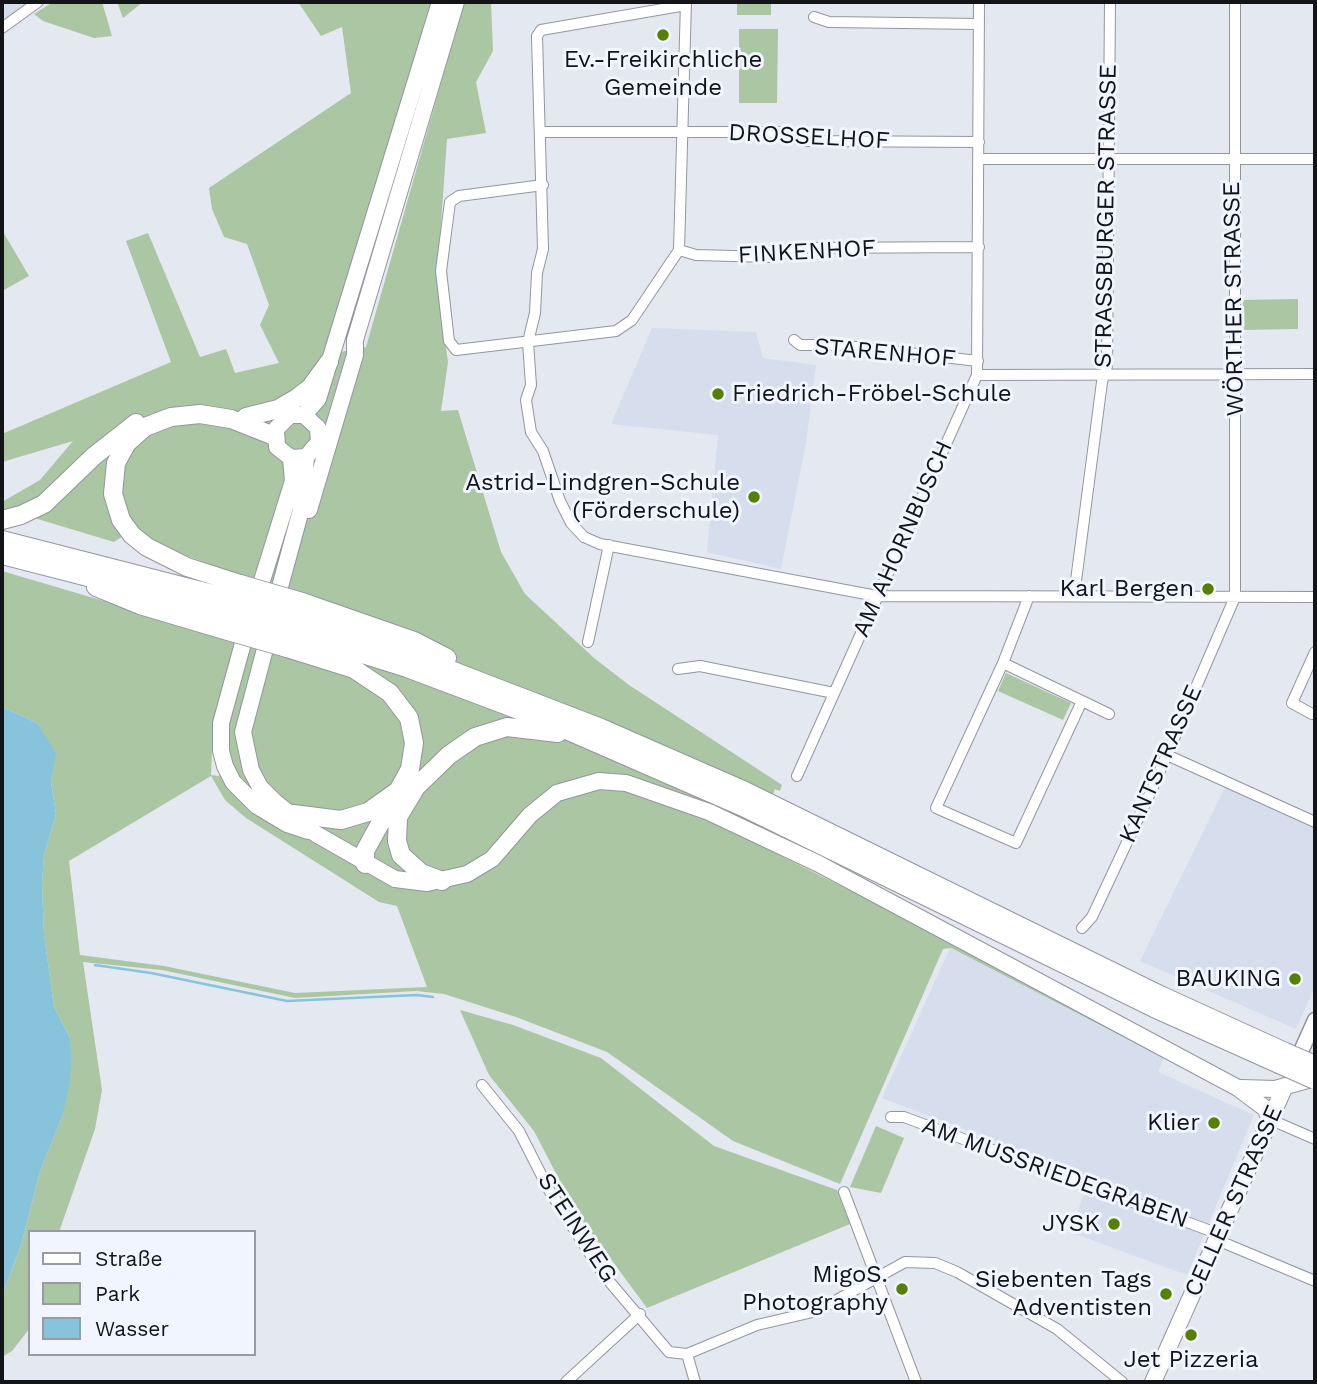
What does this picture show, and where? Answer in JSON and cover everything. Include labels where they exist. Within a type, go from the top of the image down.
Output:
[{"type":"highway","points":[[246,417],[278,409],[297,398],[310,388],[329,362]]},
{"type":"highway","points":[[2,520],[44,504],[120,433],[141,420],[170,411],[202,409],[246,417],[276,429]]},
{"type":"highway","points":[[234,607],[187,567],[147,547],[132,535],[121,520],[113,494],[116,463],[127,443],[145,427],[171,417],[210,416],[276,429]]},
{"type":"highway","points":[[2,540],[294,625],[404,652],[509,691],[745,791],[1158,994],[1282,1058],[1315,1079]]},
{"type":"highway","points":[[2,555],[31,562],[141,605],[234,607],[294,625],[465,690],[585,738],[759,814],[1154,1007],[1282,1058],[1315,1065]]},
{"type":"highway","points":[[294,625],[390,693],[409,718],[414,743],[410,769],[365,851],[365,863]]},
{"type":"highway","points":[[365,863],[376,856],[416,787],[449,755],[475,737],[507,727],[585,738]]},
{"type":"highway","points":[[293,814],[341,820],[368,812],[399,790]]},
{"type":"highway","points":[[398,817],[397,841],[401,855],[421,873],[442,881]]},
{"type":"main road","points":[[304,415],[318,399],[440,2]]},
{"type":"main road","points":[[274,616],[281,606],[348,380],[355,355],[355,340],[456,2]]},
{"type":"main road","points":[[316,834],[287,824],[250,800],[233,782],[221,751],[221,723],[227,693],[299,458],[316,448],[318,428],[332,402],[347,351],[355,340]]},
{"type":"main road","points":[[299,458],[277,447],[276,429],[290,415],[304,415],[318,428]]},
{"type":"main road","points":[[299,458],[301,510],[243,732],[251,770],[260,787],[316,834],[395,879],[410,883],[442,881],[467,874],[492,859],[530,815],[557,793],[599,780],[626,783],[709,812],[797,853],[1238,1088],[1266,1109],[1269,1119]]},
{"type":"main road","name":"CELLER STRASSE","points":[[1153,1382],[1315,1020]]},
{"type":"main road","points":[[1238,1088],[1262,1091],[1315,1079]]},
{"type":"street","points":[[2,28],[38,2]]},
{"type":"street","name":"AM AHORNBUSCH","points":[[797,776],[977,375],[979,2]]},
{"type":"street","name":"STRASSBURGER STRASSE","points":[[1074,596],[1107,366],[1110,2]]},
{"type":"street","name":"WÖRTHER STRASSE","points":[[1235,2],[1235,597]]},
{"type":"street","points":[[543,185],[454,198],[448,208],[441,271],[451,346],[463,351],[528,342],[621,330],[632,320],[679,250],[686,3],[541,30],[537,36],[543,185],[543,249],[537,273],[536,313],[528,342],[531,386],[526,400],[531,432],[543,451],[571,523],[584,537],[609,545],[877,596],[1315,597]]},
{"type":"street","points":[[814,18],[829,22],[979,24]]},
{"type":"street","name":"DROSSELHOF","points":[[540,132],[780,132],[803,141],[979,142]]},
{"type":"street","points":[[979,159],[1315,159]]},
{"type":"street","name":"FINKENHOF","points":[[679,250],[695,255],[771,257],[805,248],[979,247]]},
{"type":"street","name":"STARENHOF","points":[[794,340],[800,345],[839,345],[978,361]]},
{"type":"street","points":[[977,375],[1315,374]]},
{"type":"street","points":[[588,642],[609,545]]},
{"type":"street","points":[[1029,596],[1003,663],[936,808],[1016,843],[1082,701]]},
{"type":"street","name":"KANTSTRASSE","points":[[1082,928],[1092,917],[1167,755],[1235,597]]},
{"type":"street","points":[[1312,713],[1292,703],[1315,652]]},
{"type":"street","points":[[1003,663],[1109,714]]},
{"type":"street","points":[[678,669],[699,666],[834,693]]},
{"type":"street","points":[[1167,755],[1315,822]]},
{"type":"street","name":"STEINWEG","points":[[482,1085],[519,1131],[549,1190],[603,1274],[670,1352],[687,1354]]},
{"type":"street","name":"AM MUSSRIEDEGRABEN","points":[[891,1117],[904,1117],[1218,1237],[1315,1280]]},
{"type":"street","points":[[1269,1119],[1315,1139]]},
{"type":"street","points":[[844,1192],[916,1382]]},
{"type":"street","points":[[695,1382],[687,1354],[757,1325],[817,1311],[905,1262],[935,1263],[957,1272],[1057,1329],[1122,1382]]},
{"type":"street","points":[[566,1382],[640,1314]]},
{"type":"shaded area","points":[[2,2],[28,2],[5,23]]},
{"type":"shaded area","name":"Friedrich-Fröbel-Schule","points":[[652,328],[756,332],[763,358],[816,365],[806,443],[781,569],[707,552],[718,435],[611,424]]},
{"type":"shaded area","name":"BAUKING","points":[[1225,787],[1315,827],[1315,987],[1296,1029],[1140,961]]},
{"type":"shaded area","points":[[950,948],[1164,1058],[1158,1072],[1254,1115],[1187,1275],[1070,1232],[1086,1189],[1103,1195],[1107,1184],[882,1098]]},
{"type":"green space","points":[[53,2],[102,2],[112,36],[94,38],[43,21],[34,14]]},
{"type":"green space","points":[[117,2],[143,2],[123,18]]},
{"type":"green space","points":[[298,2],[432,2],[325,355],[366,347],[464,2],[491,2],[493,51],[476,82],[486,133],[447,139],[437,280],[448,362],[441,411],[458,410],[501,552],[525,594],[594,658],[629,685],[782,785],[780,791],[775,789],[753,842],[949,940],[1166,1054],[1164,1058],[951,948],[943,949],[840,1184],[733,1141],[607,1052],[516,1017],[444,994],[416,991],[295,998],[162,970],[83,962],[102,1090],[95,1129],[60,1230],[28,1230],[28,1331],[12,1351],[2,1357],[2,1296],[22,1242],[40,1171],[62,1117],[70,1038],[54,1007],[44,935],[42,885],[44,855],[56,814],[51,782],[55,753],[37,723],[2,707],[2,571],[226,637],[242,576],[152,543],[135,528],[114,542],[11,511],[2,513],[2,502],[40,480],[73,441],[2,462],[2,434],[171,362],[126,241],[148,233],[200,357],[226,349],[235,373],[279,363],[260,325],[269,305],[247,244],[224,237],[212,209],[209,188],[351,93],[342,27],[321,36]],"holes":[[[213,728],[222,774],[211,775]],[[211,776],[225,800],[246,818],[379,902],[397,906],[427,987],[295,993],[164,966],[80,955],[69,861]]]},
{"type":"green space","points":[[737,2],[771,2],[771,15],[737,15]]},
{"type":"green space","points":[[739,29],[778,29],[777,103],[739,103]]},
{"type":"green space","points":[[2,230],[29,276],[2,291]]},
{"type":"green space","points":[[1298,299],[1298,329],[1243,330],[1243,300]]},
{"type":"green space","points":[[1006,673],[1071,703],[1063,720],[998,691]]},
{"type":"green space","points":[[460,1010],[513,1025],[601,1058],[714,1146],[837,1190],[850,1224],[647,1308],[576,1212],[534,1131],[489,1075]]},
{"type":"green space","points":[[876,1126],[904,1138],[881,1193],[850,1187]]},
{"type":"water","points":[[2,707],[37,723],[56,753],[51,782],[56,814],[44,855],[42,885],[44,934],[54,1007],[70,1038],[71,1055],[70,1082],[62,1117],[40,1171],[22,1242],[2,1296]]},
{"type":"waterway","points":[[95,965],[151,973],[287,1001],[417,995],[433,997]]},
{"type":"place","name":"Ev.-Freikirchliche Gemeinde","points":[[663,35]]},
{"type":"place","name":"Friedrich-Fröbel-Schule","points":[[718,394]]},
{"type":"place","name":"Astrid-Lindgren-Schule (Förderschule)","points":[[754,497]]},
{"type":"place","name":"Karl Bergen","points":[[1208,589]]},
{"type":"place","name":"BAUKING","points":[[1295,979]]},
{"type":"place","name":"Klier","points":[[1214,1123]]},
{"type":"place","name":"JYSK","points":[[1114,1224]]},
{"type":"place","name":"MigoS. Photography","points":[[902,1289]]},
{"type":"place","name":"Siebenten Tags Adventisten","points":[[1166,1294]]},
{"type":"place","name":"Jet Pizzeria","points":[[1191,1335]]}]
